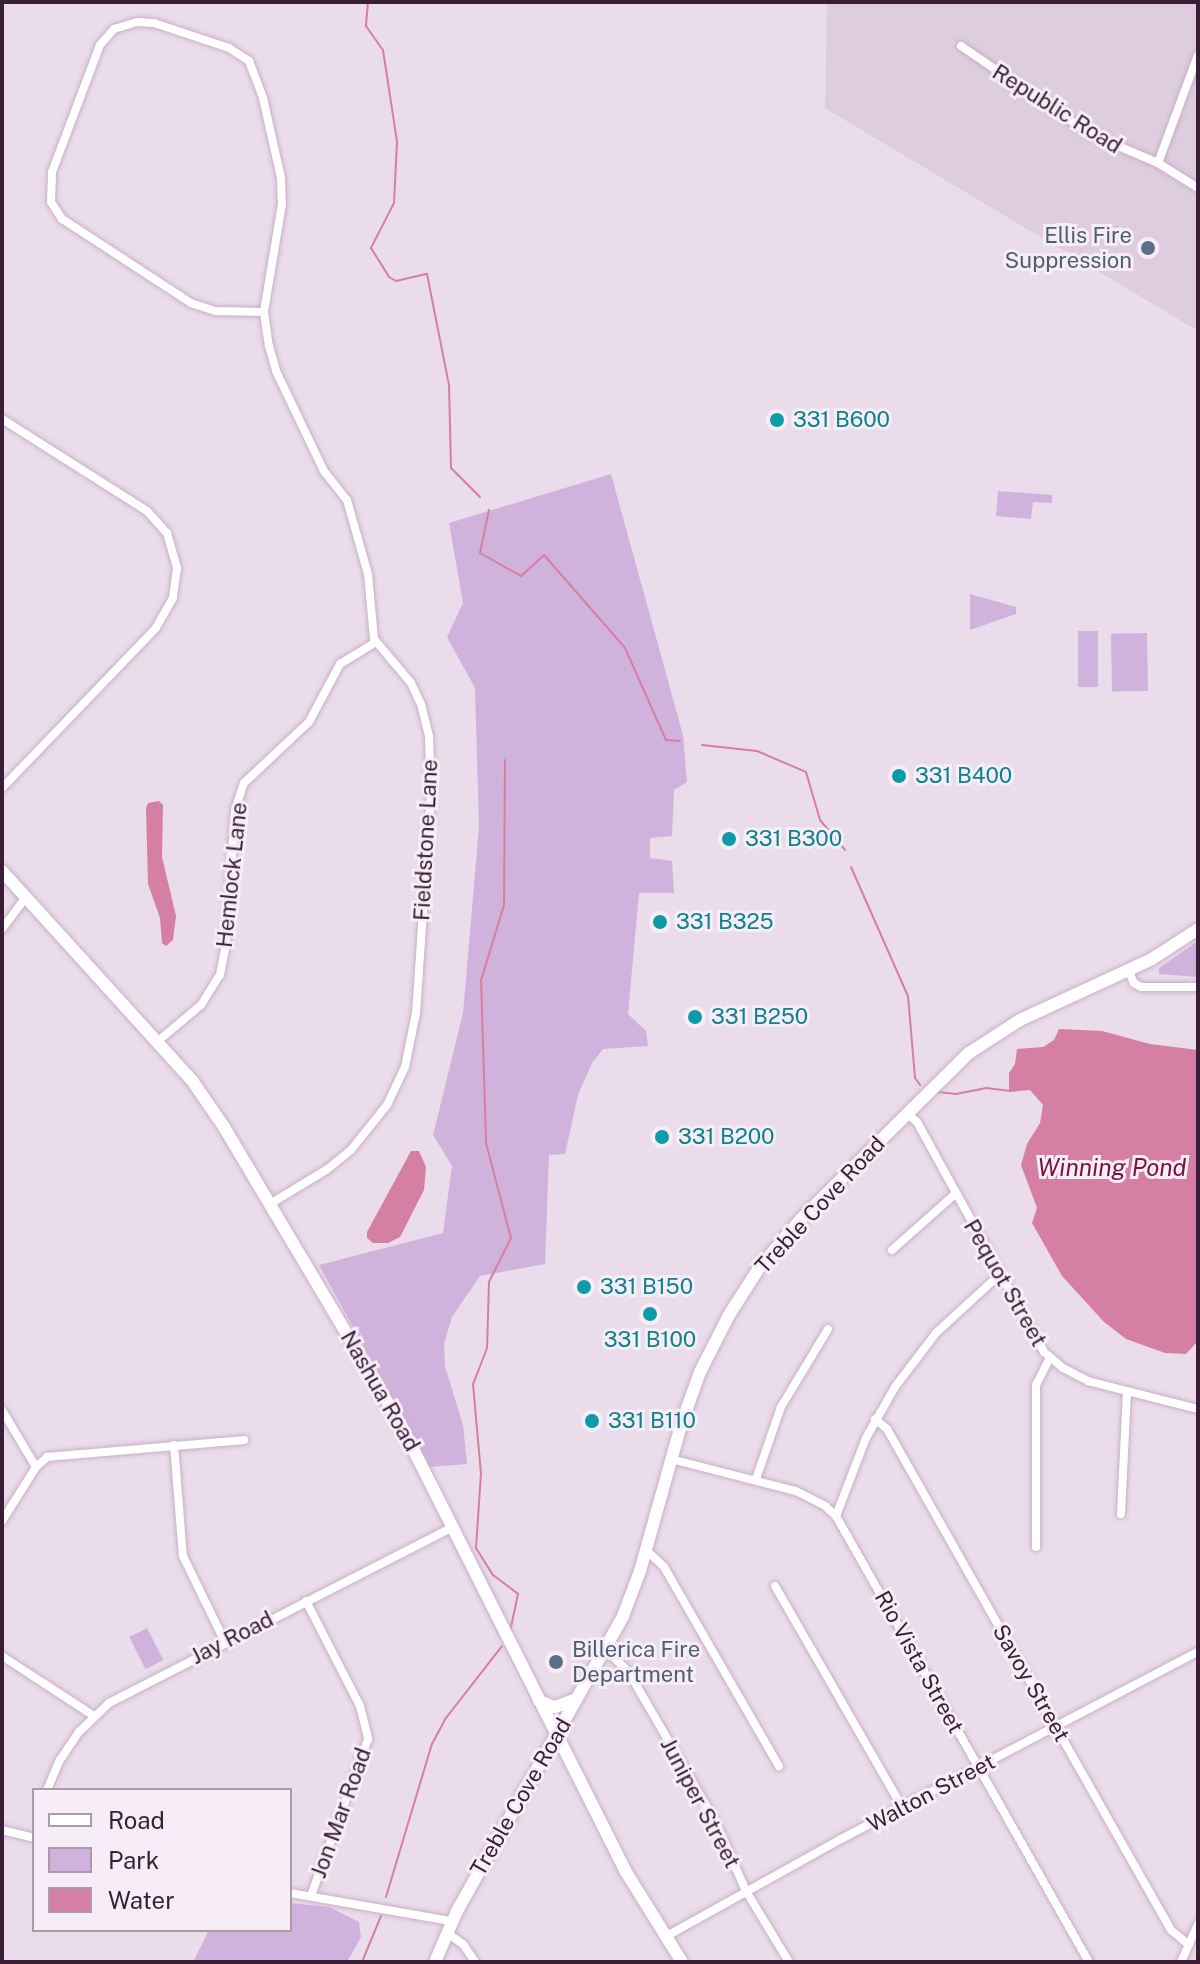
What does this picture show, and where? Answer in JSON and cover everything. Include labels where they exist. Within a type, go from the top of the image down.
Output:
[{"type":"main road","name":"Nashua Road","points":[[2,871],[203,1096],[400,1423],[626,1872],[682,1962]]},
{"type":"main road","name":"Treble Cove Road","points":[[435,1962],[449,1927],[630,1600],[671,1459],[707,1356],[754,1275],[785,1236],[956,1063],[993,1036],[1129,972],[1198,929]]},
{"type":"main road","points":[[539,1701],[555,1707],[577,1699]]},
{"type":"street","points":[[264,312],[215,311],[191,303],[97,243],[57,213],[51,202],[52,172],[100,45],[114,29],[137,22],[154,23],[229,48],[249,61],[263,98],[281,178],[282,204],[264,312],[269,346],[281,383],[324,471],[347,500],[368,574],[376,642]]},
{"type":"street","name":"Republic Road","points":[[961,46],[1090,134],[1158,163],[1198,188]]},
{"type":"street","points":[[1158,163],[1198,55]]},
{"type":"street","points":[[2,419],[147,511],[167,533],[175,553],[177,577],[170,606],[156,628],[2,788]]},
{"type":"street","name":"Hemlock Lane","points":[[157,1042],[201,1005],[220,975],[226,943],[235,810],[244,783],[309,722],[340,664],[376,642]]},
{"type":"street","name":"Fieldstone Lane","points":[[270,1204],[326,1170],[360,1140],[395,1092],[412,1041],[432,756],[419,697],[402,668],[376,642]]},
{"type":"street","points":[[2,929],[26,897]]},
{"type":"street","points":[[1129,972],[1134,983],[1141,987],[1198,987]]},
{"type":"street","name":"Pequot Street","points":[[906,1113],[917,1122],[1039,1346],[1050,1358],[1078,1377],[1127,1393],[1198,1409]]},
{"type":"street","points":[[892,1250],[955,1194]]},
{"type":"street","points":[[836,1516],[875,1419],[936,1333],[999,1275]]},
{"type":"street","points":[[756,1479],[781,1407],[828,1329]]},
{"type":"street","points":[[1036,1547],[1036,1385],[1050,1358]]},
{"type":"street","points":[[1121,1514],[1127,1393]]},
{"type":"street","points":[[2,1410],[36,1467]]},
{"type":"street","name":"Savoy Street","points":[[875,1419],[887,1429],[1171,1930],[1189,1945]]},
{"type":"street","points":[[2,1521],[36,1467],[47,1457],[244,1440]]},
{"type":"street","points":[[174,1445],[183,1556],[225,1642]]},
{"type":"street","name":"Rio Vista Street","points":[[671,1459],[756,1479],[812,1497],[836,1516],[1089,1962]]},
{"type":"street","name":"Jay Road","points":[[48,1788],[68,1747],[94,1716],[132,1690],[453,1527]]},
{"type":"street","points":[[646,1550],[664,1567],[779,1766]]},
{"type":"street","points":[[775,1586],[903,1809]]},
{"type":"street","name":"Jon Mar Road","points":[[306,1601],[360,1706],[368,1739],[311,1896]]},
{"type":"street","name":"Juniper Street","points":[[605,1649],[628,1671],[723,1837],[746,1891],[789,1962]]},
{"type":"street","name":"Walton Street","points":[[665,1937],[1198,1652]]},
{"type":"street","points":[[2,1656],[94,1716]]},
{"type":"street","points":[[2,1830],[32,1838]]},
{"type":"street","points":[[292,1893],[449,1927],[475,1962]]},
{"type":"street","points":[[1181,1962],[1198,1924]]},
{"type":"shaded area","points":[[827,2],[1198,2],[1198,331],[825,108]]},
{"type":"green space","points":[[611,474],[683,735],[687,782],[674,790],[672,836],[650,838],[650,858],[672,861],[674,893],[639,893],[628,1014],[646,1031],[648,1046],[603,1049],[592,1063],[578,1095],[565,1154],[549,1155],[545,1264],[480,1276],[452,1317],[444,1344],[445,1366],[463,1425],[467,1464],[430,1467],[319,1265],[443,1233],[452,1166],[433,1135],[463,1013],[479,827],[475,688],[447,637],[463,603],[449,523]]},
{"type":"green space","points":[[998,491],[1052,495],[1052,503],[1033,502],[1031,519],[996,516]]},
{"type":"green space","points":[[970,594],[1016,607],[1016,614],[970,630]]},
{"type":"green space","points":[[1078,631],[1098,631],[1098,687],[1078,687]]},
{"type":"green space","points":[[1147,633],[1148,691],[1112,692],[1111,634]]},
{"type":"green space","points":[[1198,941],[1198,977],[1159,974],[1159,968]]},
{"type":"green space","points":[[147,1628],[163,1660],[146,1669],[129,1637]]},
{"type":"green space","points":[[292,1903],[329,1907],[359,1922],[361,1937],[347,1962],[193,1962],[208,1932],[292,1932]]},
{"type":"water","points":[[159,801],[163,805],[162,857],[176,916],[173,940],[166,946],[162,943],[160,918],[148,884],[146,808],[148,803]]},
{"type":"water","name":"Winning Pond","points":[[1059,1029],[1102,1031],[1150,1044],[1198,1050],[1198,1341],[1186,1354],[1165,1353],[1126,1339],[1104,1322],[1062,1276],[1032,1223],[1037,1208],[1021,1165],[1027,1144],[1040,1123],[1043,1105],[1030,1090],[1009,1092],[1009,1073],[1015,1064],[1017,1049],[1043,1047],[1054,1040]]},
{"type":"water","points":[[411,1151],[419,1151],[426,1167],[424,1190],[400,1237],[388,1243],[373,1243],[367,1238],[367,1232]]},
{"type":"waterway","points":[[368,2],[366,26],[383,50],[397,142],[394,203],[371,248],[389,277],[396,281],[427,274],[449,385],[451,468],[480,497]]},
{"type":"waterway","points":[[489,510],[480,553],[521,576],[544,555],[625,648],[666,740],[680,741]]},
{"type":"waterway","points":[[702,745],[757,751],[806,772],[820,820],[845,850]]},
{"type":"waterway","points":[[505,760],[504,905],[481,980],[486,1143],[511,1238],[489,1282],[487,1348],[473,1384],[481,1473],[476,1548],[493,1575],[518,1594],[511,1628]]},
{"type":"waterway","points":[[851,867],[908,996],[915,1078],[920,1085]]},
{"type":"waterway","points":[[938,1092],[956,1094],[986,1088],[1011,1091]]},
{"type":"waterway","points":[[386,1897],[432,1744],[446,1718],[502,1646]]},
{"type":"waterway","points":[[362,1962],[381,1916]]},
{"type":"place","name":"Ellis Fire Suppression","points":[[1148,248]]},
{"type":"place","name":"331 B600","points":[[777,420]]},
{"type":"place","name":"331 B400","points":[[899,776]]},
{"type":"place","name":"331 B300","points":[[729,839]]},
{"type":"place","name":"331 B325","points":[[660,922]]},
{"type":"place","name":"331 B250","points":[[695,1017]]},
{"type":"place","name":"331 B200","points":[[662,1137]]},
{"type":"place","name":"331 B150","points":[[584,1287]]},
{"type":"place","name":"331 B100","points":[[650,1314]]},
{"type":"place","name":"331 B110","points":[[592,1421]]},
{"type":"place","name":"Billerica Fire Department","points":[[556,1662]]}]
